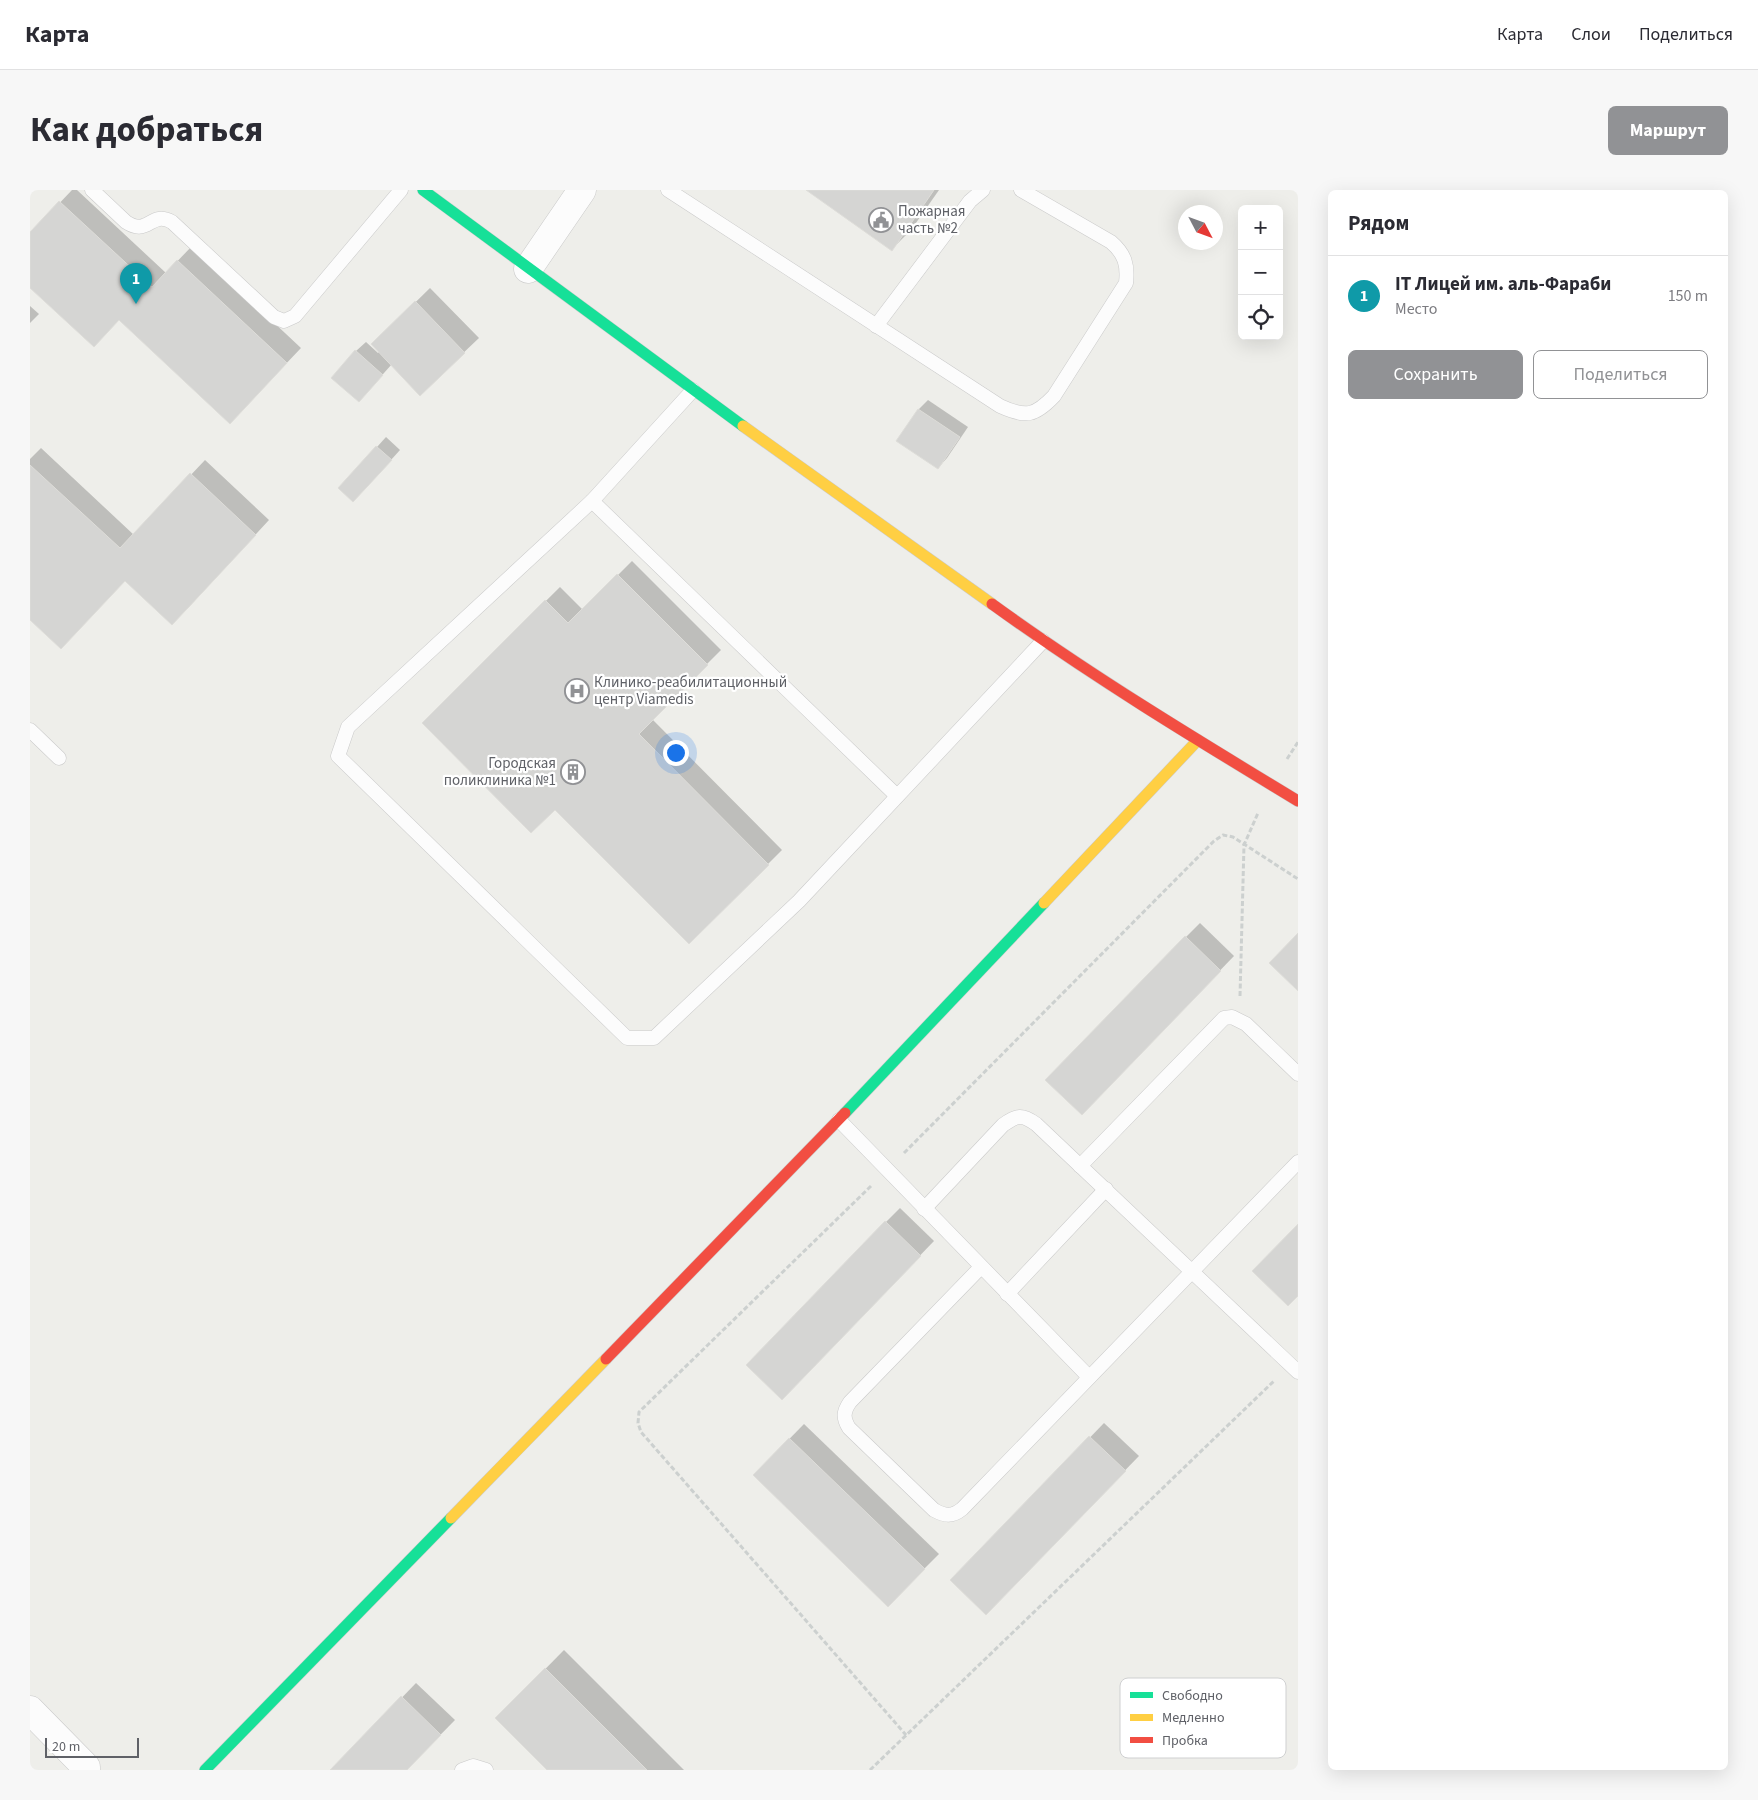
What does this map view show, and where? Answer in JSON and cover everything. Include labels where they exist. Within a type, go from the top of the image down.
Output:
[{"type":"street","points":[[423,190],[692,390],[1043,640],[1198,740],[1298,801]]},
{"type":"street","points":[[528,269],[582,190]]},
{"type":"street","points":[[205,1770],[839,1120],[1198,740]]},
{"type":"street","points":[[30,1710],[86,1767],[86,1770]]},
{"type":"lane","points":[[92,190],[133,227],[150,224],[156,218],[165,218],[172,222],[274,317],[284,321],[295,316],[401,190]]},
{"type":"lane","points":[[668,190],[1000,406],[1017,414],[1032,414],[1045,406],[1054,396],[1126,283],[1128,270],[1125,259],[1111,242],[1021,190]]},
{"type":"lane","points":[[876,326],[970,201],[983,190]]},
{"type":"lane","points":[[692,390],[592,501],[348,727],[338,756],[627,1038],[654,1038],[799,901],[1043,640]]},
{"type":"lane","points":[[592,501],[897,796]]},
{"type":"lane","points":[[30,730],[59,758]]},
{"type":"lane","points":[[1080,1166],[1224,1018],[1232,1017],[1246,1024],[1298,1074]]},
{"type":"lane","points":[[924,1209],[1003,1125],[1021,1116],[1036,1124],[1193,1271],[1294,1369]]},
{"type":"lane","points":[[839,1120],[1089,1378]]},
{"type":"lane","points":[[981,1267],[850,1402],[844,1416],[849,1428],[934,1510],[948,1516],[956,1514],[962,1509],[1298,1162]]},
{"type":"lane","points":[[1007,1294],[1106,1190]]},
{"type":"lane","points":[[462,1770],[473,1766],[486,1770]]},
{"type":"path","points":[[1239,1019],[1244,845],[1271,784]]},
{"type":"path","points":[[906,1734],[641,1432],[638,1422],[639,1412],[887,1170],[1214,841],[1222,835],[1233,837],[1298,879]]},
{"type":"path","points":[[870,1770],[1294,1369]]},
{"type":"building","name":"Пожарная часть №2","points":[[806,190],[934,190],[892,251]]},
{"type":"building","points":[[59,201],[152,287],[177,260],[287,363],[230,424],[119,320],[94,347],[30,288],[30,232]]},
{"type":"building","points":[[415,301],[465,353],[420,396],[371,344]]},
{"type":"building","points":[[355,350],[383,375],[359,402],[331,378]]},
{"type":"building","points":[[918,409],[960,437],[938,469],[896,441]]},
{"type":"building","points":[[376,446],[392,460],[353,502],[338,488]]},
{"type":"building","points":[[30,465],[120,548],[190,473],[256,535],[172,625],[125,581],[61,649],[30,620]]},
{"type":"building","name":"Городская поликлиника №1","points":[[617,574],[708,665],[639,734],[769,865],[689,944],[555,810],[531,833],[422,723],[545,600],[568,623]]},
{"type":"building","points":[[1298,933],[1298,991],[1269,963]]},
{"type":"building","points":[[1185,936],[1221,971],[1082,1115],[1045,1080]]},
{"type":"building","points":[[885,1221],[921,1256],[782,1400],[746,1365]]},
{"type":"building","points":[[1298,1224],[1298,1296],[1288,1306],[1252,1271]]},
{"type":"building","points":[[1089,1436],[1126,1471],[986,1615],[950,1580]]},
{"type":"building","points":[[789,1438],[925,1569],[888,1607],[753,1475]]},
{"type":"building","points":[[545,1668],[647,1770],[547,1770],[495,1718]]},
{"type":"building","points":[[401,1696],[441,1735],[407,1770],[330,1770]]},
{"type":"traffic: fast","points":[[423,190],[743,426]]},
{"type":"traffic: fast","points":[[845,1113],[1044,903]]},
{"type":"traffic: fast","points":[[205,1770],[451,1518]]},
{"type":"traffic: slow","points":[[743,426],[992,604]]},
{"type":"traffic: slow","points":[[1044,903],[1198,740]]},
{"type":"traffic: slow","points":[[451,1518],[606,1359]]},
{"type":"traffic: jam","points":[[992,604],[1104,681],[1298,801]]},
{"type":"traffic: jam","points":[[606,1359],[845,1113]]},
{"type":"place","name":"Пожарная часть №2","points":[[881,220]]},
{"type":"place","name":"IT Лицей им. аль-Фараби","points":[[136,304]]},
{"type":"place","name":"Клинико-реабилитационный центр Viamedis","points":[[577,691]]},
{"type":"place","name":"Городская поликлиника №1","points":[[573,772]]}]
